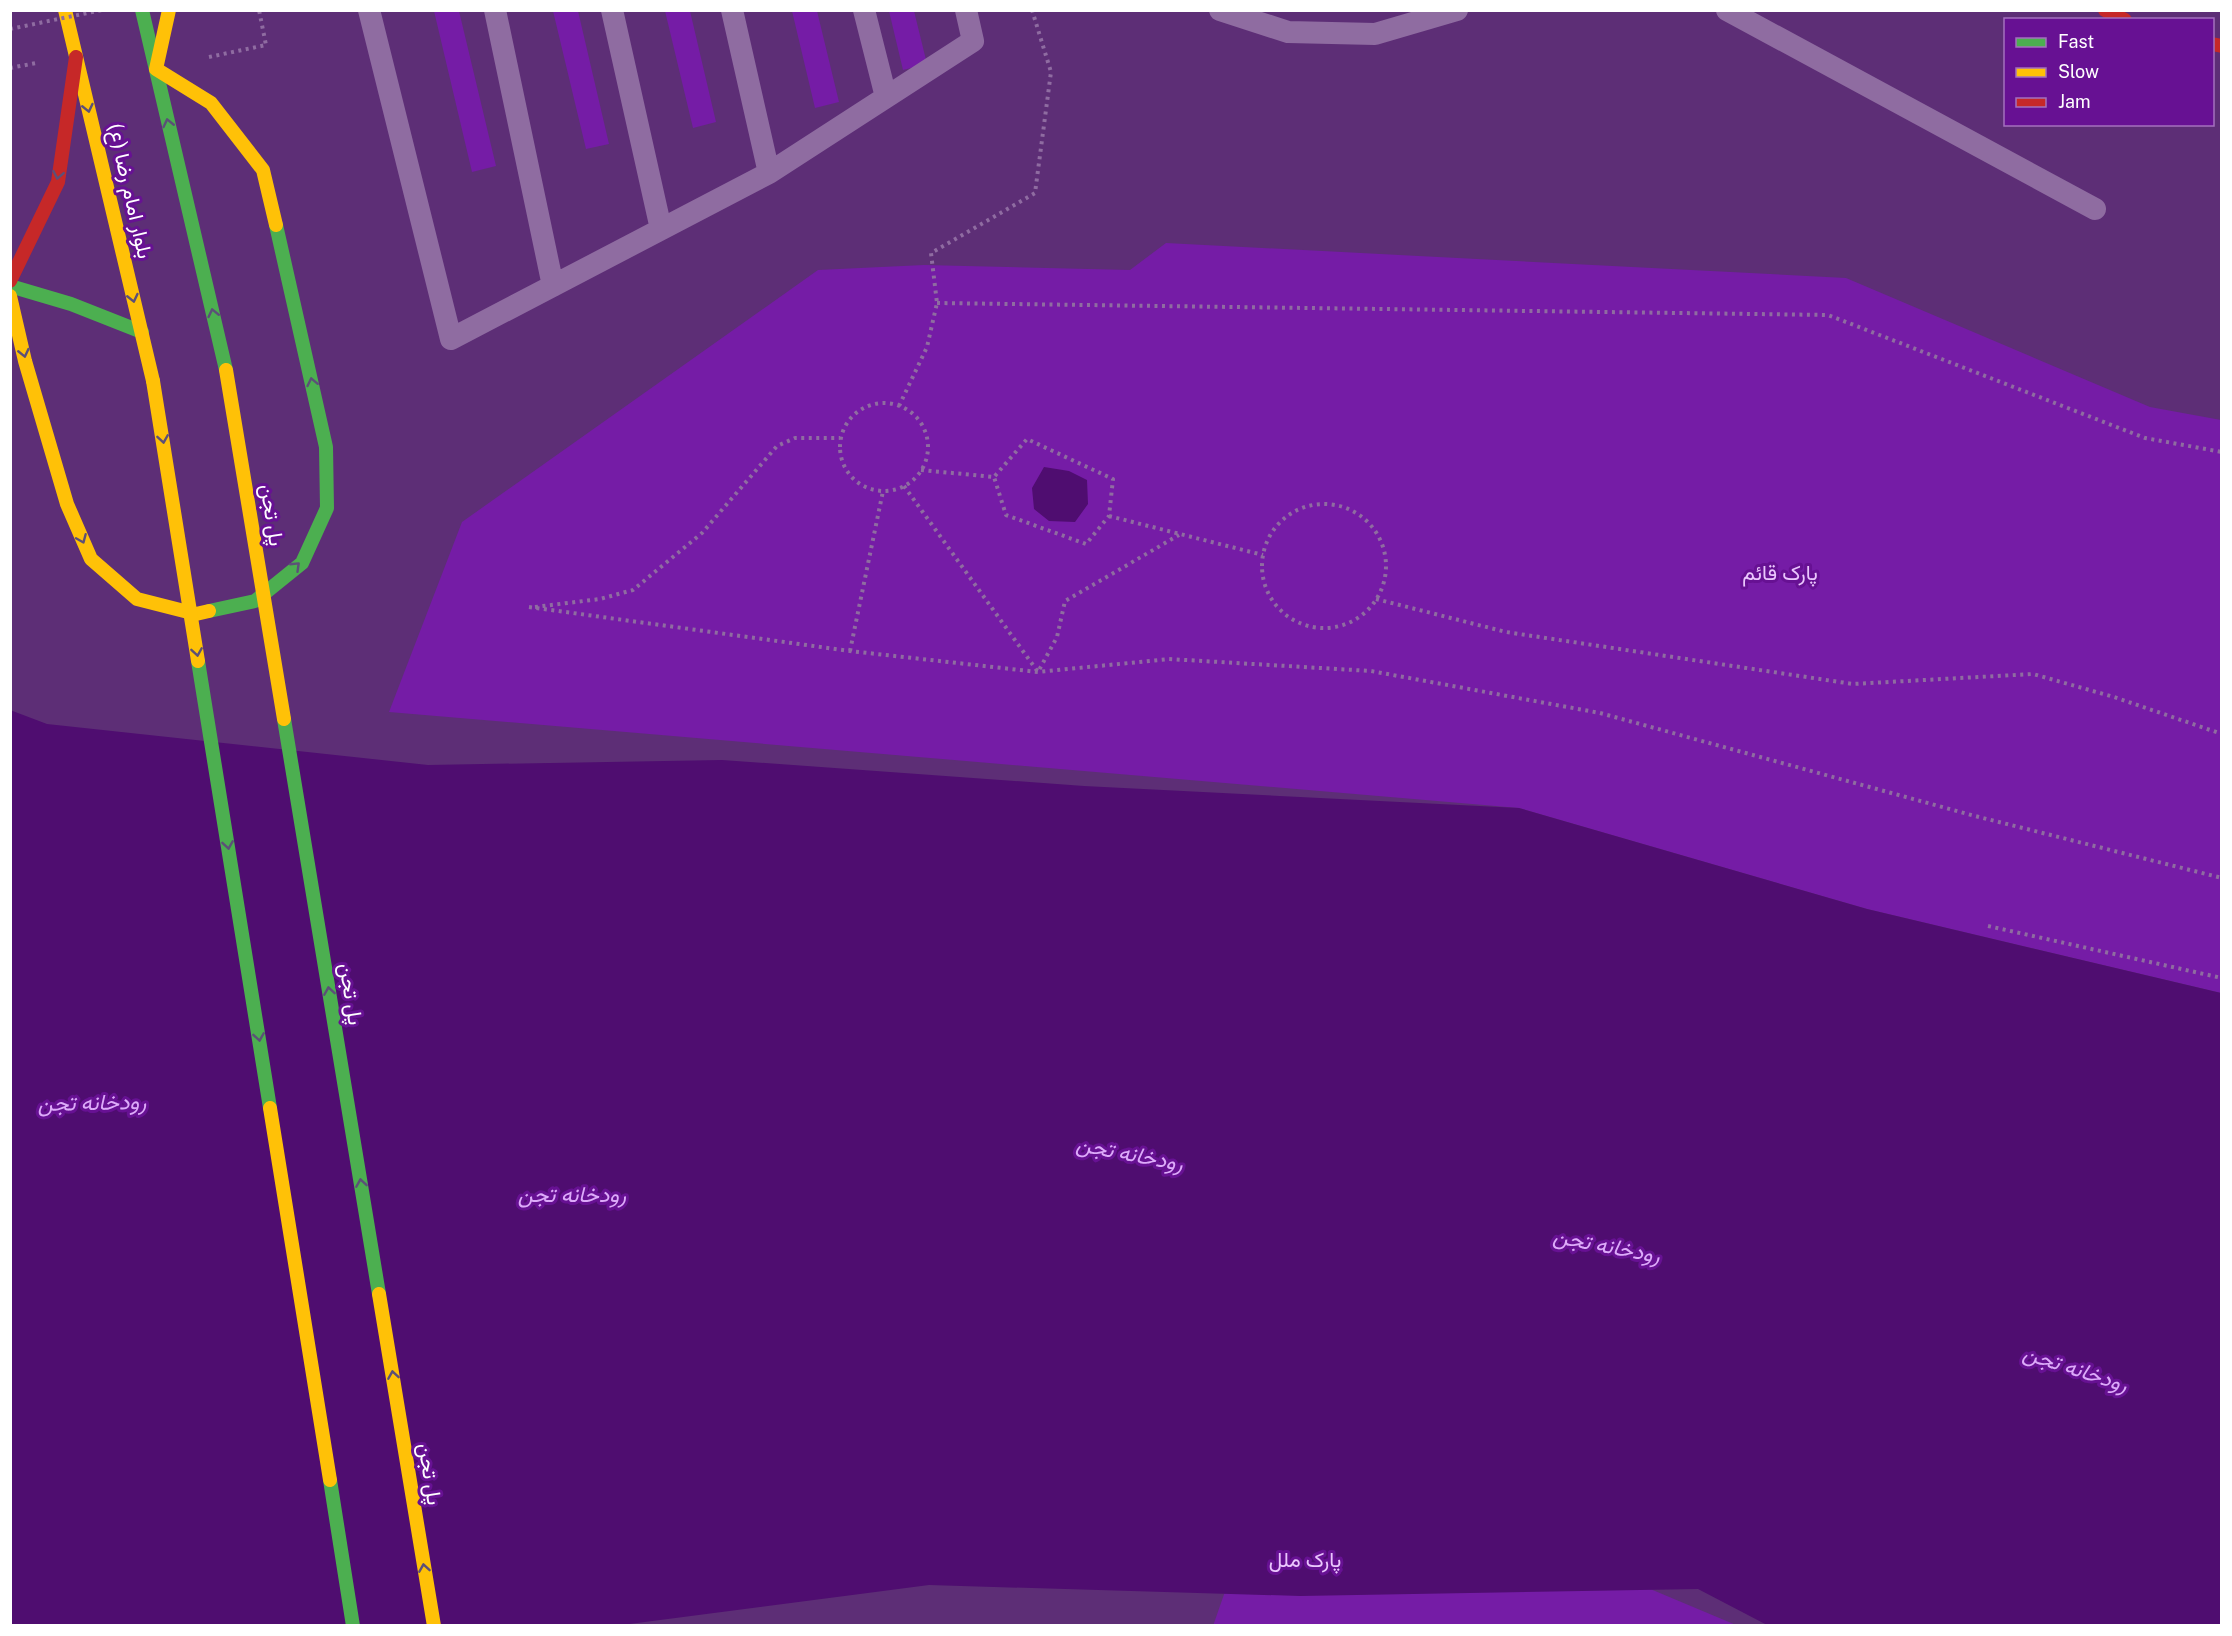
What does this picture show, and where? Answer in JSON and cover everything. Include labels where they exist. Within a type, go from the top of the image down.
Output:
[{"type":"main road","name":"بلوار امام رضا (ع)","points":[[65,10],[153,381],[353,1626]]},
{"type":"main road","points":[[10,296],[25,361],[67,504],[91,559],[137,598],[196,614],[255,601],[302,563],[327,508],[326,447],[263,170],[211,103],[156,69],[142,10]]},
{"type":"main road","points":[[156,69],[169,10]]},
{"type":"main road","points":[[2105,10],[2121,18]]},
{"type":"main road","points":[[10,281],[58,182],[76,55]]},
{"type":"main road","name":"پل تجن","points":[[156,69],[226,370],[434,1626]]},
{"type":"main road","points":[[10,286],[72,304],[142,332]]},
{"type":"lane","points":[[369,10],[451,339],[769,172],[973,41],[966,10]]},
{"type":"lane","points":[[495,10],[553,286]]},
{"type":"lane","points":[[612,10],[661,229]]},
{"type":"lane","points":[[732,10],[769,172]]},
{"type":"lane","points":[[864,10],[886,97]]},
{"type":"lane","points":[[1220,10],[1288,32],[1375,34],[1457,10]]},
{"type":"lane","points":[[1727,10],[2095,209]]},
{"type":"path","points":[[10,29],[102,10]]},
{"type":"path","points":[[259,10],[266,45]]},
{"type":"path","points":[[900,406],[927,347],[937,303],[930,253],[1035,193],[1051,72],[1032,10]]},
{"type":"path","points":[[937,303],[1828,315],[2145,438],[2222,452]]},
{"type":"path","points":[[884,403],[900,406],[911,412],[925,433],[928,446],[921,470],[904,486],[883,491],[867,488],[854,480],[845,468],[840,453],[840,438],[846,423],[856,412],[869,405],[884,403]]},
{"type":"path","points":[[840,438],[795,438],[777,446],[702,533],[633,590],[600,599],[529,607],[850,651],[1038,672],[1170,659],[1371,671],[1600,713],[1975,816],[2222,878]]},
{"type":"path","points":[[1027,439],[1113,479],[1109,516],[1086,544],[1006,515],[994,477],[1027,439]]},
{"type":"path","points":[[921,470],[994,477]]},
{"type":"path","points":[[904,486],[1038,672]]},
{"type":"path","points":[[850,651],[883,491]]},
{"type":"path","points":[[1317,504],[1337,506],[1355,513],[1371,525],[1381,542],[1386,561],[1384,581],[1376,600],[1363,614],[1347,625],[1327,629],[1307,627],[1290,619],[1276,607],[1267,591],[1262,573],[1263,555],[1270,536],[1282,520],[1298,510],[1317,504]]},
{"type":"path","points":[[1109,516],[1263,555]]},
{"type":"path","points":[[1038,672],[1058,637],[1065,601],[1179,535]]},
{"type":"path","points":[[1376,600],[1506,632],[1853,684],[2033,674],[2114,697],[2222,734]]},
{"type":"path","points":[[1988,926],[2222,978]]},
{"type":"green space","points":[[434,11],[459,11],[496,166],[472,172]]},
{"type":"green space","points":[[553,11],[578,11],[609,144],[586,149]]},
{"type":"green space","points":[[665,11],[690,11],[716,122],[693,128]]},
{"type":"green space","points":[[792,11],[817,11],[839,102],[815,108]]},
{"type":"green space","points":[[889,11],[914,11],[927,64],[903,70]]},
{"type":"green space","name":"پارک قائم","points":[[1166,243],[1846,278],[2150,407],[2221,420],[2221,993],[1867,909],[1519,808],[389,712],[462,522],[818,270],[924,265],[1130,270]]},
{"type":"green space","name":"پارک ملل","points":[[1260,1491],[1460,1509],[1736,1625],[1213,1626]]},
{"type":"water","points":[[1044,467],[1069,471],[1087,480],[1088,504],[1075,522],[1049,521],[1034,509],[1032,488]]},
{"type":"water","name":"رودخانه تجن","points":[[10,710],[47,724],[428,765],[722,760],[1084,786],[1519,808],[1867,909],[2221,993],[2221,1625],[1767,1625],[1698,1589],[1300,1596],[929,1585],[614,1626],[11,1625]]},
{"type":"traffic: fast","points":[[142,10],[226,370]]},
{"type":"traffic: fast","points":[[209,611],[255,601],[302,563],[327,508],[326,447],[276,225]]},
{"type":"traffic: fast","points":[[10,286],[71,304],[142,332]]},
{"type":"traffic: fast","points":[[198,661],[270,1108]]},
{"type":"traffic: fast","points":[[284,719],[379,1294]]},
{"type":"traffic: fast","points":[[330,1480],[353,1626]]},
{"type":"traffic: slow","points":[[65,10],[153,381]]},
{"type":"traffic: slow","points":[[169,10],[156,69],[211,103],[263,170],[276,225]]},
{"type":"traffic: slow","points":[[10,296],[25,361],[67,504],[91,559],[137,599],[196,614],[209,611]]},
{"type":"traffic: slow","points":[[226,370],[284,719]]},
{"type":"traffic: slow","points":[[153,381],[198,661]]},
{"type":"traffic: slow","points":[[270,1108],[330,1480]]},
{"type":"traffic: slow","points":[[379,1294],[434,1626]]},
{"type":"traffic: jam","points":[[2105,10],[2121,18]]},
{"type":"traffic: jam","points":[[2214,44],[2222,46]]},
{"type":"traffic: jam","points":[[10,281],[58,182],[76,57]]}]
